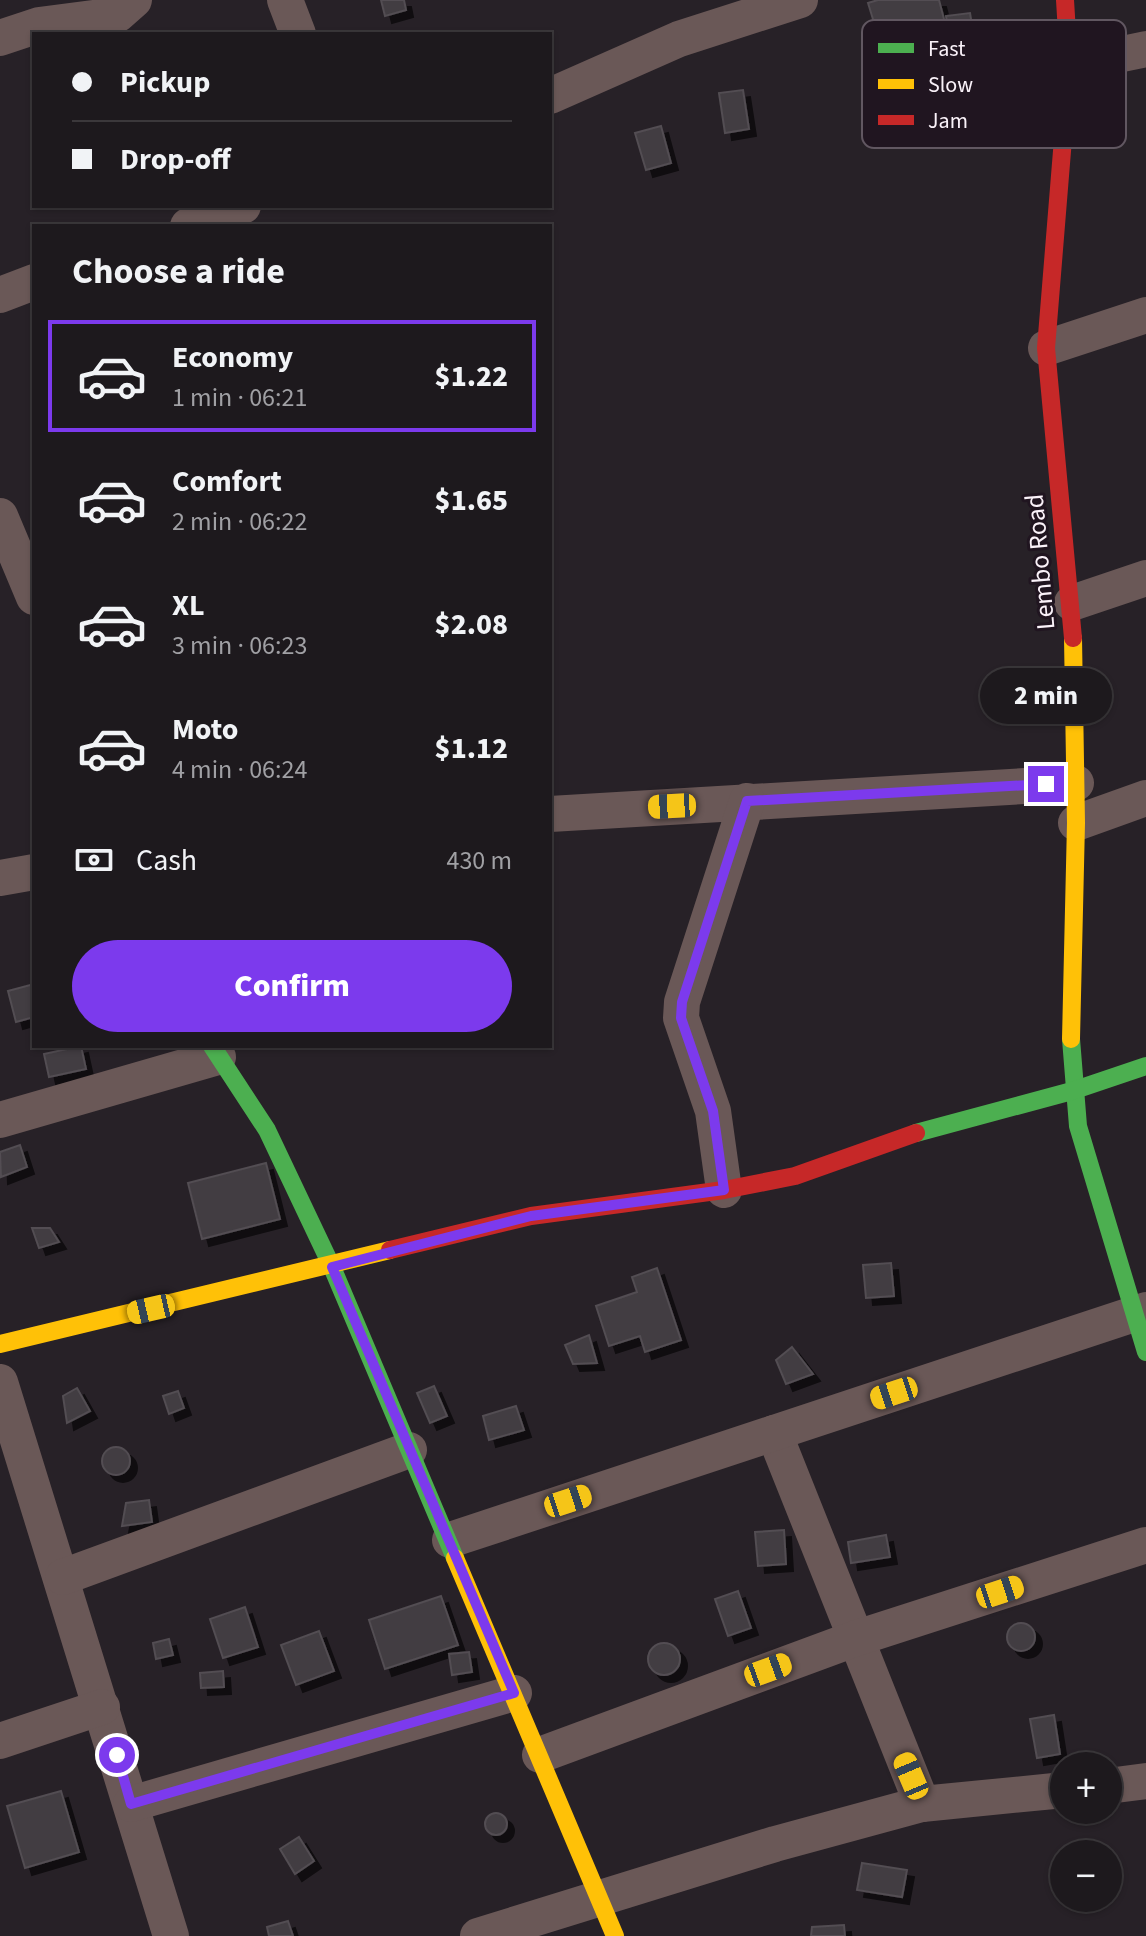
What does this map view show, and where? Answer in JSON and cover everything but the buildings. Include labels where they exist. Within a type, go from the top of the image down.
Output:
[{"type":"street","points":[[0,38],[39,25],[117,15],[134,0]]},
{"type":"street","points":[[285,0],[297,32]]},
{"type":"street","points":[[552,95],[679,39],[800,0]]},
{"type":"street","name":"Lembo Road","points":[[1065,0],[1066,20]]},
{"type":"street","points":[[1126,53],[1146,49]]},
{"type":"street","name":"Lembo Road","points":[[1062,148],[1046,348],[1072,603],[1076,783],[1072,1091],[1078,1126],[1140,1312],[1146,1352]]},
{"type":"street","points":[[194,224],[238,208]]},
{"type":"street","points":[[0,295],[32,283]]},
{"type":"street","points":[[1046,348],[1146,315]]},
{"type":"street","points":[[0,516],[32,592]]},
{"type":"street","points":[[1072,603],[1146,578]]},
{"type":"street","points":[[552,814],[1076,783]]},
{"type":"street","points":[[1076,823],[1146,798]]},
{"type":"street","points":[[724,1190],[713,1111],[681,1018],[682,1002],[747,801]]},
{"type":"street","points":[[0,878],[32,872]]},
{"type":"street","points":[[0,1120],[215,1051],[267,1130],[332,1267],[615,1936]]},
{"type":"street","points":[[0,1344],[332,1267],[531,1216],[724,1190],[795,1176],[939,1126],[1072,1091],[1146,1066]]},
{"type":"street","points":[[450,1540],[1140,1312]]},
{"type":"street","points":[[0,1382],[63,1577],[171,1936]]},
{"type":"street","points":[[774,1433],[922,1804]]},
{"type":"street","points":[[63,1577],[409,1450]]},
{"type":"street","points":[[540,1755],[854,1639],[1146,1545]]},
{"type":"street","points":[[131,1804],[514,1693]]},
{"type":"street","points":[[0,1741],[102,1707]]},
{"type":"street","points":[[1122,1784],[1146,1781]]},
{"type":"street","points":[[478,1936],[775,1844],[922,1804],[1050,1791]]},
{"type":"traffic: fast","points":[[1071,1039],[1078,1126],[1146,1352]]},
{"type":"traffic: fast","points":[[213,1048],[267,1130],[332,1267],[455,1558]]},
{"type":"traffic: fast","points":[[916,1133],[1072,1091],[1146,1066]]},
{"type":"traffic: slow","points":[[1071,1039],[1076,823],[1073,638]]},
{"type":"traffic: slow","points":[[0,1344],[390,1250]]},
{"type":"traffic: slow","points":[[455,1558],[615,1936]]},
{"type":"traffic: jam","points":[[1065,0],[1066,20]]},
{"type":"traffic: jam","points":[[1062,148],[1046,348],[1073,638]]},
{"type":"traffic: jam","points":[[390,1250],[531,1216],[724,1190],[795,1176],[916,1133]]},
{"type":"route","points":[[117,1755],[131,1804],[514,1693],[332,1267],[531,1216],[724,1190],[713,1111],[681,1018],[682,1002],[692,979],[747,801],[1046,784]]}]
